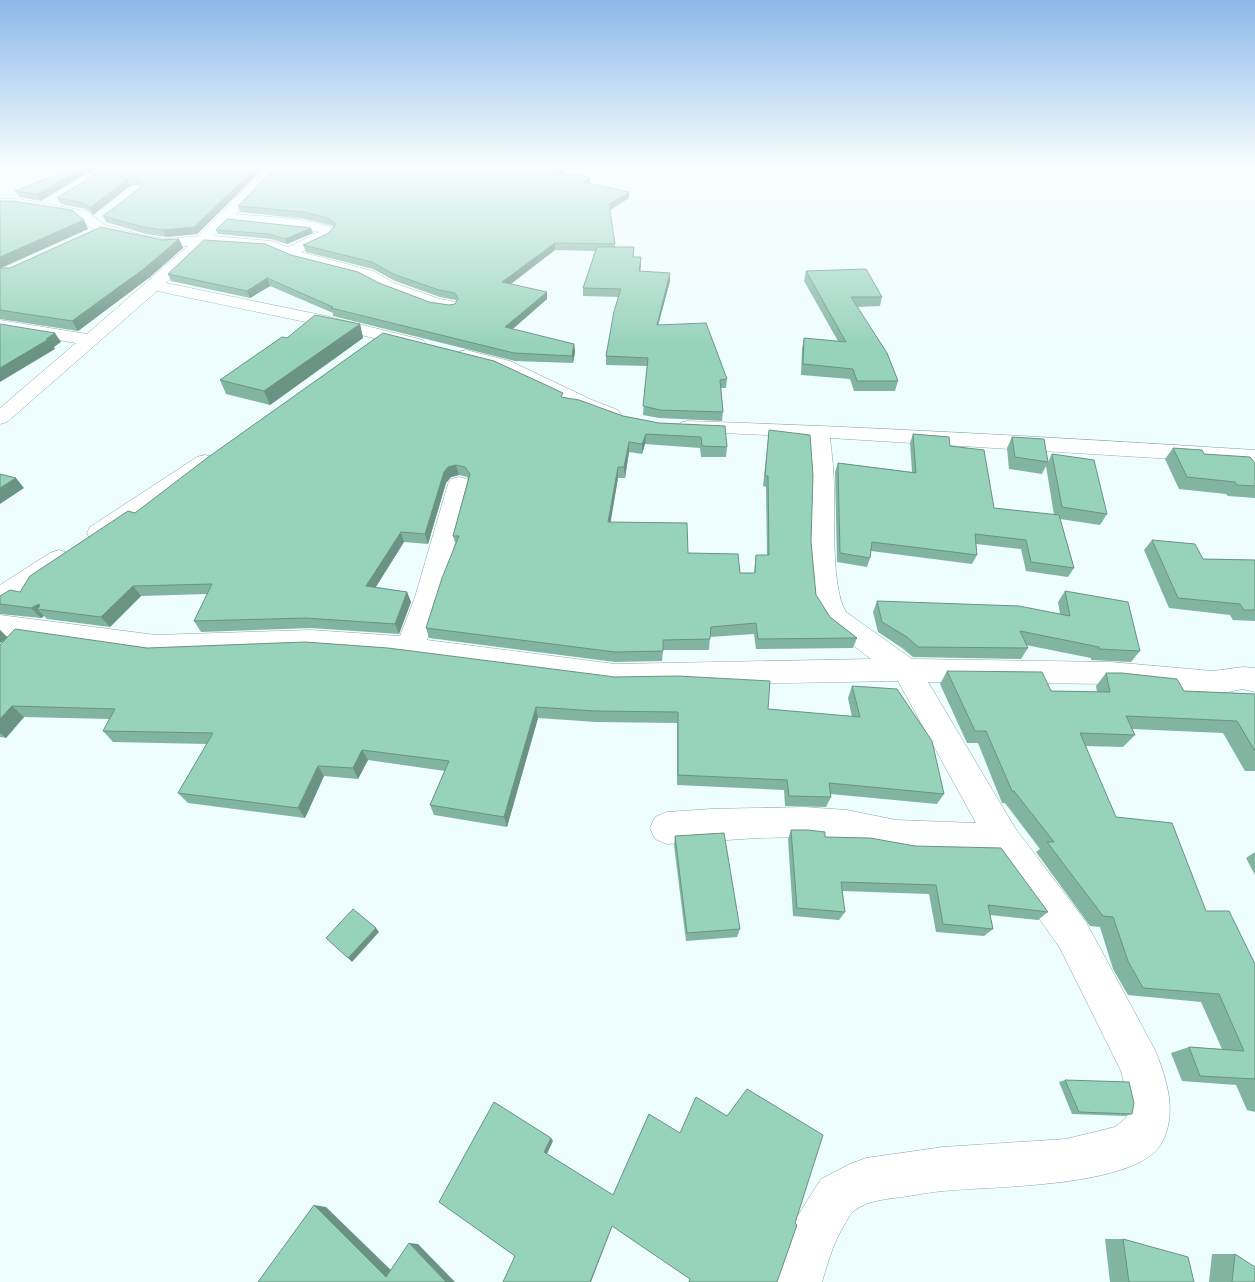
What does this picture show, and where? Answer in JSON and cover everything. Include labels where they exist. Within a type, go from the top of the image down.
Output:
[{"type":"street","points":[[0,418],[154,285],[214,228]]},
{"type":"street","points":[[287,252],[316,240],[329,231],[321,228]]},
{"type":"street","points":[[94,230],[159,242],[271,245],[287,252],[367,274],[388,286],[437,304],[450,306]]},
{"type":"street","points":[[154,285],[382,335],[503,365],[585,404],[632,421]]},
{"type":"street","points":[[0,325],[91,340]]},
{"type":"street","points":[[361,351],[382,335]]},
{"type":"street","points":[[668,427],[820,430],[1255,457]]},
{"type":"street","points":[[798,1282],[813,1233],[837,1195],[866,1180],[943,1169],[1066,1161],[1126,1146],[1145,1130],[1150,1105],[1141,1067],[1073,935],[1003,839],[906,670],[837,619],[828,605],[822,553],[823,486],[820,430]]},
{"type":"street","points":[[0,598],[218,453]]},
{"type":"street","points":[[410,648],[428,597],[459,484]]},
{"type":"street","points":[[0,625],[156,646],[311,641],[410,648],[615,675],[906,670],[1111,673],[1213,683],[1242,678],[1255,680]]},
{"type":"street","points":[[667,828],[722,824],[797,823],[847,826],[896,836],[942,839],[1003,839]]},
{"type":"building","points":[[0,228],[66,228],[0,257]]},
{"type":"building","points":[[99,228],[162,240],[179,239],[145,268],[72,321],[0,310],[0,268],[10,268]]},
{"type":"building","points":[[149,228],[185,228],[163,230]]},
{"type":"building","points":[[218,228],[311,228],[285,239],[269,234],[216,230]]},
{"type":"building","points":[[333,228],[613,228],[615,244],[555,243],[502,282],[547,292],[505,327],[574,344],[572,356],[514,353],[331,308],[333,307],[267,278],[247,291],[168,274],[204,240],[265,244],[291,255],[358,272],[379,283],[429,302],[449,305],[455,304],[458,299],[455,293],[439,290],[393,274],[372,262],[303,245],[327,234]]},
{"type":"building","points":[[597,247],[634,247],[633,257],[641,257],[639,271],[670,273],[657,325],[706,323],[727,379],[720,380],[723,412],[660,410],[643,406],[648,358],[606,356],[614,311],[621,289],[583,288]]},
{"type":"building","points":[[866,269],[882,297],[851,297],[887,353],[898,381],[857,381],[853,369],[803,364],[804,338],[846,342],[806,271]]},
{"type":"building","points":[[315,315],[360,324],[264,391],[220,380],[282,337],[287,338]]},
{"type":"building","points":[[0,324],[55,333],[46,339],[49,339],[0,368]]},
{"type":"building","points":[[383,333],[494,361],[563,393],[561,397],[579,400],[623,416],[659,423],[725,426],[727,447],[702,446],[701,437],[646,434],[642,444],[629,442],[624,467],[618,467],[608,522],[687,523],[688,553],[738,554],[740,573],[755,573],[756,555],[769,555],[768,476],[765,476],[769,430],[810,435],[813,475],[811,542],[816,595],[830,617],[857,638],[758,639],[756,623],[711,627],[710,639],[663,640],[663,651],[615,652],[426,628],[442,578],[459,536],[453,536],[470,474],[465,467],[456,465],[448,467],[444,472],[425,534],[401,532],[366,586],[407,592],[395,624],[306,618],[194,621],[212,584],[133,586],[101,617],[37,609],[40,606],[39,604],[31,608],[0,604],[0,596],[10,590],[20,592],[30,576],[128,511],[135,513],[207,458]]},
{"type":"building","points":[[913,434],[949,437],[950,446],[984,450],[994,508],[1059,515],[1074,568],[1031,562],[1026,540],[975,534],[977,555],[872,542],[870,558],[840,553],[838,463],[916,473]]},
{"type":"building","points":[[1012,437],[1044,439],[1048,462],[1015,457]]},
{"type":"building","points":[[1173,448],[1202,450],[1204,454],[1250,457],[1255,463],[1255,486],[1187,477]]},
{"type":"building","points":[[1052,454],[1094,460],[1107,514],[1062,507]]},
{"type":"building","points":[[0,474],[16,478],[0,488]]},
{"type":"building","points":[[1152,540],[1195,544],[1203,559],[1255,560],[1255,610],[1244,610],[1240,604],[1178,598]]},
{"type":"building","points":[[1065,591],[1128,602],[1140,651],[1099,649],[1099,647],[1020,631],[1028,648],[918,647],[907,637],[882,622],[877,601],[1019,606],[1070,616]]},
{"type":"building","points":[[15,629],[147,648],[305,642],[388,648],[615,677],[678,676],[770,681],[768,709],[860,717],[852,686],[897,689],[932,741],[944,794],[829,783],[831,797],[789,796],[787,780],[678,775],[678,712],[595,711],[536,707],[504,817],[430,805],[449,761],[362,750],[353,768],[318,766],[298,808],[178,793],[213,733],[103,731],[115,709],[12,706],[0,719],[0,645]]},
{"type":"building","points":[[947,671],[1042,672],[1051,691],[1110,692],[1106,673],[1122,673],[1177,679],[1184,691],[1255,694],[1255,751],[1237,721],[1126,716],[1135,735],[1080,733],[1116,817],[1172,823],[1206,911],[1229,911],[1255,964],[1255,1079],[1200,1076],[1189,1047],[1244,1051],[1219,994],[1143,988],[1128,961],[1113,917],[1103,916],[1047,842],[1054,842],[1014,791],[1012,791],[986,731],[975,731]]},
{"type":"building","points":[[791,830],[825,832],[825,837],[870,838],[915,846],[1001,848],[1048,912],[988,905],[993,929],[943,924],[936,885],[841,882],[845,912],[797,908]]},
{"type":"building","points":[[724,833],[740,929],[687,933],[675,836]]},
{"type":"building","points":[[353,909],[376,928],[348,958],[326,938]]},
{"type":"building","points":[[1065,1080],[1129,1082],[1134,1103],[1132,1114],[1079,1112]]},
{"type":"building","points":[[747,1089],[823,1135],[795,1223],[797,1225],[777,1282],[689,1282],[690,1279],[612,1226],[590,1282],[503,1282],[515,1256],[439,1202],[494,1102],[551,1138],[544,1152],[613,1195],[649,1114],[680,1133],[696,1097],[727,1116]]},
{"type":"building","points":[[314,1205],[386,1277],[409,1243],[446,1282],[258,1282]]},
{"type":"building","points":[[1123,1239],[1188,1257],[1194,1282],[1129,1282]]},
{"type":"building","points":[[1235,1254],[1255,1267],[1255,1282],[1232,1282]]}]
